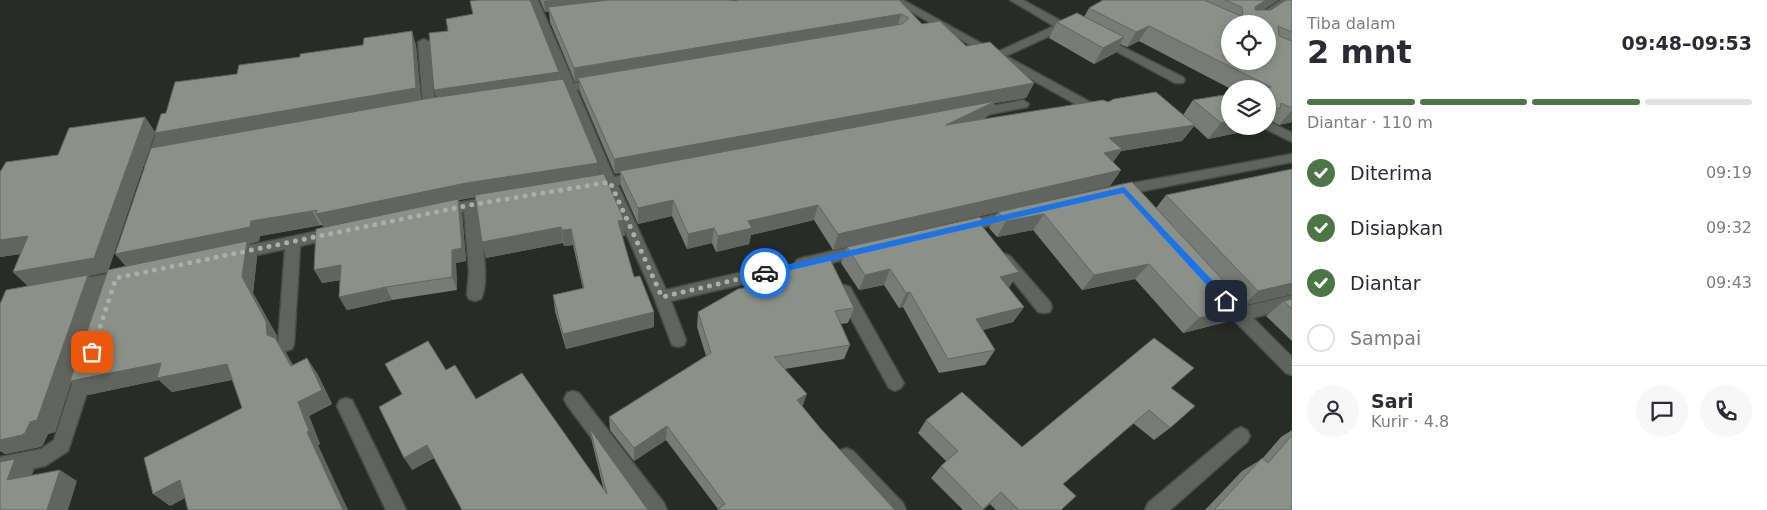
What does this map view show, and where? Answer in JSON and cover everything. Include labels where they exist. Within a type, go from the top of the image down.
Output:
[{"type":"street","points":[[533,0],[546,17],[571,88],[610,182],[662,297],[678,340]]},
{"type":"street","points":[[894,0],[1100,112]]},
{"type":"street","points":[[997,56],[1072,24],[1015,0]]},
{"type":"street","points":[[1264,15],[1288,0]]},
{"type":"street","points":[[1094,36],[1179,80]]},
{"type":"street","points":[[424,42],[429,108]]},
{"type":"street","points":[[533,93],[610,81]]},
{"type":"street","points":[[956,117],[1023,104]]},
{"type":"street","points":[[149,176],[160,156],[168,114]]},
{"type":"street","points":[[1276,129],[1292,138]]},
{"type":"street","points":[[1106,194],[1292,158]]},
{"type":"street","points":[[573,188],[648,175]]},
{"type":"street","points":[[1124,190],[1138,204]]},
{"type":"street","points":[[423,215],[507,199]]},
{"type":"street","points":[[470,205],[477,264],[475,295]]},
{"type":"street","points":[[957,228],[1031,211]]},
{"type":"street","points":[[975,224],[1044,307]]},
{"type":"street","points":[[218,257],[349,230]]},
{"type":"street","points":[[286,344],[293,242]]},
{"type":"street","points":[[662,297],[873,248]]},
{"type":"street","points":[[826,259],[895,383]]},
{"type":"street","points":[[110,297],[122,260]]},
{"type":"street","points":[[58,289],[135,275]]},
{"type":"street","points":[[1212,285],[1238,315],[1292,368]]},
{"type":"street","points":[[1238,315],[1292,301]]},
{"type":"street","points":[[0,466],[45,457],[61,445],[92,352]]},
{"type":"street","points":[[573,399],[657,510]]},
{"type":"street","points":[[346,406],[396,510]]},
{"type":"street","points":[[1155,510],[1241,436]]},
{"type":"street","points":[[836,446],[896,510]]},
{"type":"building","points":[[530,0],[559,72],[434,90],[429,33],[448,31],[446,19],[473,14],[470,1]]},
{"type":"building","points":[[609,0],[899,0],[922,24],[940,21],[966,46],[990,42],[1034,83],[614,159],[578,78],[902,24],[909,18],[901,14],[574,68],[548,7]]},
{"type":"building","points":[[1103,0],[1204,0],[1238,15],[1221,15],[1221,62],[1149,26],[1136,32],[1089,8]]},
{"type":"building","points":[[1225,0],[1266,0],[1255,7],[1255,10],[1271,10],[1286,0],[1292,0],[1292,32],[1278,26],[1279,36],[1292,41],[1292,108],[1281,103],[1280,108],[1276,109],[1276,80],[1257,80],[1237,70],[1276,70],[1276,15],[1243,15],[1242,7]]},
{"type":"building","points":[[1077,13],[1124,37],[1103,48],[1057,22]]},
{"type":"building","points":[[412,31],[416,88],[155,133],[161,114],[166,113],[175,82],[237,74],[239,65],[300,57],[300,54],[363,45],[364,38]]},
{"type":"building","points":[[563,79],[598,163],[466,183],[316,214],[317,210],[251,221],[250,227],[115,254],[151,148],[425,99]]},
{"type":"building","points":[[1156,92],[1195,125],[1109,138],[1122,149],[1104,153],[1121,170],[838,234],[818,205],[748,221],[752,228],[718,236],[714,228],[688,234],[673,200],[638,208],[620,171],[996,101],[946,125],[1103,100],[1108,102],[1114,99]]},
{"type":"building","points":[[1221,95],[1221,123],[1193,100]]},
{"type":"building","points":[[145,117],[94,258],[13,272],[28,236],[0,240],[0,172],[6,162],[58,155],[69,128]]},
{"type":"building","points":[[1292,169],[1292,283],[1258,291],[1166,195]]},
{"type":"building","points":[[604,174],[624,220],[618,221],[634,277],[640,276],[654,312],[563,334],[553,295],[584,288],[571,229],[562,230],[561,227],[482,242],[475,195]]},
{"type":"building","points":[[1132,182],[1247,306],[1199,318],[1149,264],[1094,275],[1044,214],[1006,221],[998,212]]},
{"type":"building","points":[[458,199],[462,248],[452,250],[452,277],[386,287],[339,297],[341,265],[314,270],[316,229]]},
{"type":"building","points":[[980,217],[987,225],[982,226],[1019,272],[1000,277],[1024,307],[976,319],[995,350],[948,359],[910,292],[906,293],[890,269],[865,275],[847,247]]},
{"type":"building","points":[[247,241],[242,277],[266,321],[267,335],[275,338],[291,366],[307,358],[322,390],[298,402],[309,431],[307,432],[343,510],[188,510],[180,480],[153,494],[144,458],[242,408],[227,364],[157,378],[161,363],[70,381],[108,270]]},
{"type":"building","points":[[830,259],[854,308],[835,311],[850,345],[774,357],[807,394],[797,400],[895,510],[717,510],[725,504],[667,426],[634,448],[609,417],[711,353],[698,312],[738,289],[764,284],[756,269]]},
{"type":"building","points":[[88,275],[37,420],[30,422],[25,433],[22,435],[0,440],[0,304],[6,290]]},
{"type":"building","points":[[1292,299],[1292,309],[1284,301]]},
{"type":"building","points":[[1154,338],[1194,368],[1171,388],[1195,406],[1170,428],[1149,410],[1063,484],[1076,496],[1061,510],[1019,510],[1001,492],[983,509],[941,466],[958,451],[926,420],[962,392],[1022,447]]},
{"type":"building","points":[[428,341],[446,370],[455,365],[476,399],[522,373],[607,494],[590,429],[648,510],[462,510],[427,445],[404,458],[379,407],[402,394],[385,364]]},
{"type":"building","points":[[1292,435],[1292,510],[1214,510],[1262,458],[1268,463]]},
{"type":"building","points":[[15,459],[7,480],[60,470],[47,510],[0,510],[0,462]]},
{"type":"way so far","points":[[92,352],[116,278],[470,205],[610,182],[662,297],[765,273]]},
{"type":"route","points":[[765,273],[1124,190],[1226,301]]}]
